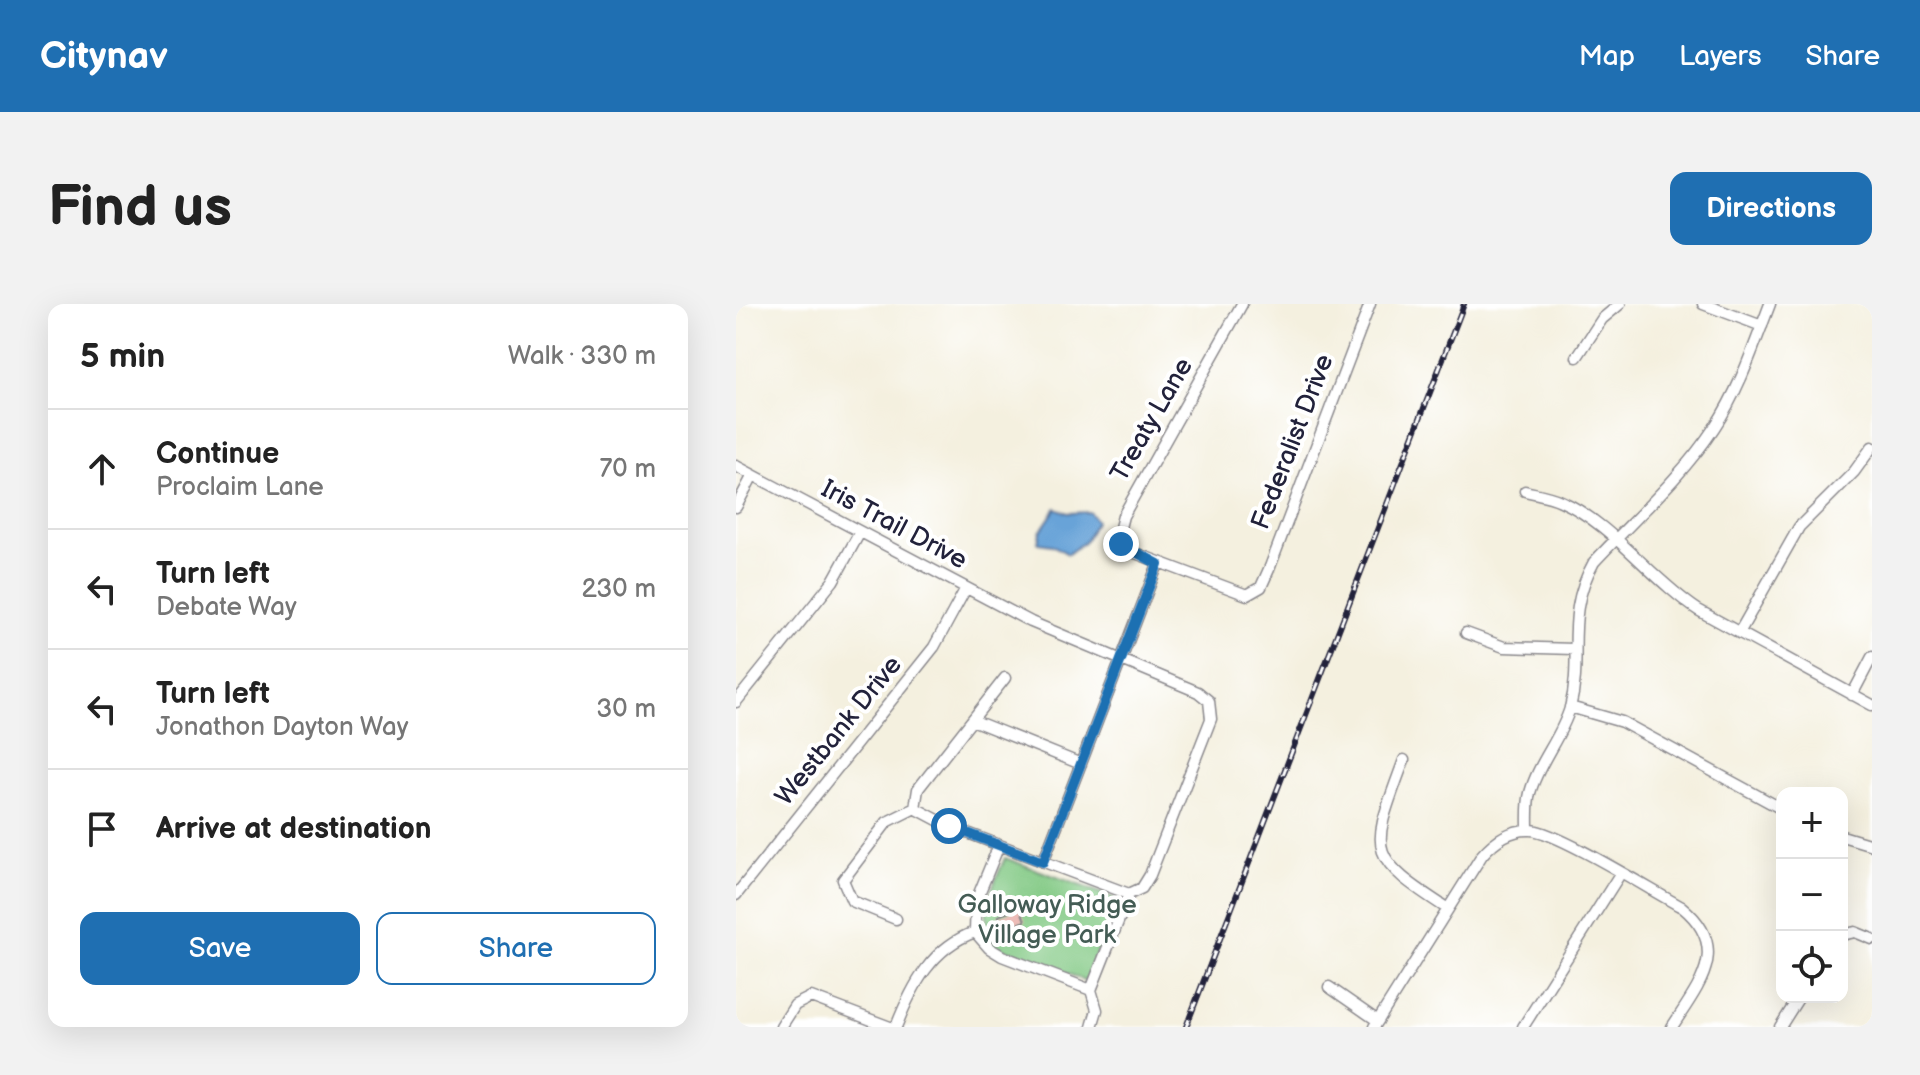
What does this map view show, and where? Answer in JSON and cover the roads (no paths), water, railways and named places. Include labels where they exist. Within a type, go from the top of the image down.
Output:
[{"type":"street","name":"Treaty Lane","points":[[1158,564],[1121,544],[1118,530],[1242,304]]},
{"type":"street","name":"Federalist Drive","points":[[1158,564],[1240,595],[1254,593],[1270,567],[1368,304]]},
{"type":"street","points":[[1577,357],[1602,319],[1620,304]]},
{"type":"street","points":[[1703,304],[1762,326]]},
{"type":"street","points":[[1528,830],[1529,796],[1570,707],[1579,593],[1594,562],[1692,458],[1714,428],[1733,396],[1770,304]]},
{"type":"street","points":[[1739,633],[1799,527],[1854,472],[1872,447]]},
{"type":"street","name":"Iris Trail Drive","points":[[736,466],[1031,622],[1120,662],[1198,692],[1213,707],[1150,875],[1142,888],[1129,894]]},
{"type":"street","points":[[736,507],[753,475]]},
{"type":"street","points":[[1525,491],[1562,502],[1614,541],[1671,592],[1739,633],[1872,705]]},
{"type":"street","points":[[736,702],[833,581],[860,532]]},
{"type":"street","points":[[1043,862],[1158,564]]},
{"type":"street","name":"Westbank Drive","points":[[736,895],[934,647],[966,588]]},
{"type":"street","points":[[1466,633],[1504,647],[1574,649]]},
{"type":"street","points":[[1852,695],[1872,657]]},
{"type":"street","points":[[915,808],[918,789],[1005,678]]},
{"type":"street","points":[[1570,707],[1622,722],[1776,806]]},
{"type":"street","points":[[972,720],[1081,764]]},
{"type":"street","points":[[1404,760],[1382,820],[1379,843],[1387,865],[1404,881],[1448,909]]},
{"type":"street","points":[[915,808],[999,845],[1129,894],[1091,990],[1097,1010],[1092,1027]]},
{"type":"street","points":[[896,919],[852,901],[843,880],[887,822],[915,808]]},
{"type":"street","points":[[1329,987],[1376,1024],[1489,847],[1508,834],[1528,830],[1545,834],[1682,907],[1699,922],[1708,943],[1705,973],[1672,1027]]},
{"type":"street","points":[[1848,838],[1872,845]]},
{"type":"street","points":[[999,845],[976,901],[975,932],[989,948],[1002,956],[1091,990]]},
{"type":"street","points":[[1523,1027],[1620,874]]},
{"type":"street","points":[[896,1027],[917,980],[937,955],[952,939],[975,932]]},
{"type":"street","points":[[1848,934],[1855,932],[1872,939]]},
{"type":"street","points":[[781,1027],[795,1005],[811,997],[890,1027]]},
{"type":"street","points":[[1780,1027],[1795,1003]]},
{"type":"water","points":[[1056,508],[1068,513],[1089,512],[1096,521],[1085,541],[1068,554],[1052,545],[1038,543],[1040,532]]},
{"type":"railway","points":[[1186,1027],[1464,304]]},
{"type":"park label","name":"Galloway Ridge Village Park","points":[[1047,920]]}]
